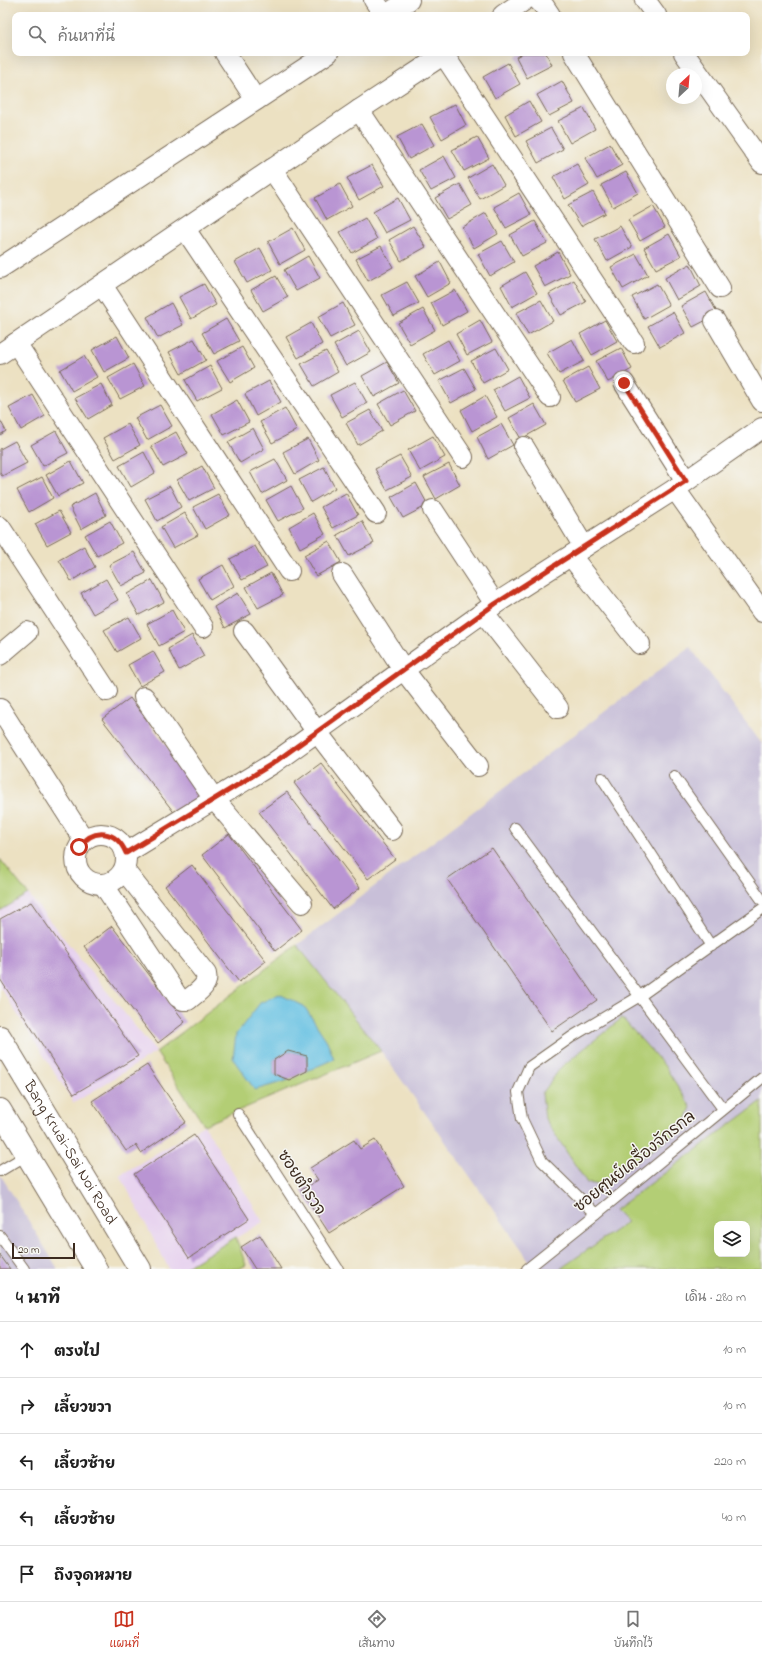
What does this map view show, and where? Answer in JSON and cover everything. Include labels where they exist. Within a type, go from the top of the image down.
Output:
[{"type":"main road","name":"Bang Kruai-Sai Noi Road","points":[[0,1036],[140,1269]]},
{"type":"main road","points":[[0,1110],[96,1269]]},
{"type":"street","points":[[374,0],[383,12]]},
{"type":"street","points":[[390,12],[409,0]]},
{"type":"street","points":[[507,12],[525,0]]},
{"type":"street","points":[[538,0],[548,12]]},
{"type":"street","points":[[227,56],[256,100]]},
{"type":"street","points":[[0,268],[323,56]]},
{"type":"street","points":[[203,627],[8,349],[359,110],[442,56]]},
{"type":"street","points":[[446,56],[634,342]]},
{"type":"street","points":[[576,56],[720,288]]},
{"type":"street","points":[[686,56],[762,163]]},
{"type":"street","points":[[359,110],[550,397]]},
{"type":"street","points":[[272,169],[464,457]]},
{"type":"street","points":[[185,229],[376,513]]},
{"type":"street","points":[[102,285],[289,571]]},
{"type":"street","points":[[715,321],[762,402]]},
{"type":"street","points":[[624,383],[680,485],[762,612]]},
{"type":"street","points":[[103,884],[178,997],[183,1000],[188,1000],[205,986],[207,980],[206,974],[125,862],[123,845],[117,838],[109,835],[100,834],[84,840],[79,847],[76,856],[80,872],[86,879],[94,882],[103,884],[111,882],[118,877],[125,862],[214,799],[272,764],[489,609],[680,485],[762,428]]},
{"type":"street","points":[[524,447],[577,551],[640,644]]},
{"type":"street","points":[[433,510],[489,609],[558,708]]},
{"type":"street","points":[[0,527],[107,691]]},
{"type":"street","points":[[342,574],[403,669],[478,766]]},
{"type":"street","points":[[244,631],[317,732],[392,830]]},
{"type":"street","points":[[0,655],[28,632]]},
{"type":"street","points":[[144,697],[214,799],[302,903]]},
{"type":"street","points":[[0,709],[84,840]]},
{"type":"lane","points":[[674,776],[762,900]]},
{"type":"lane","points":[[602,778],[710,946]]},
{"type":"lane","points":[[515,828],[723,1109]]},
{"type":"lane","points":[[596,1214],[542,1161],[522,1119],[518,1092],[529,1067],[573,1036],[640,996],[762,909]]},
{"type":"lane","name":"ซอยศูนย์เครื่องจักรกล","points":[[527,1269],[762,1078]]},
{"type":"lane","name":"ซอยตำรวจ","points":[[238,1114],[338,1269]]},
{"type":"lane","points":[[0,1171],[27,1155]]},
{"type":"lane","points":[[0,1236],[24,1269]]},
{"type":"shaded area","points":[[690,647],[762,744],[762,1101],[615,1210],[627,1222],[560,1269],[532,1269],[523,1251],[381,1051],[297,945]]},
{"type":"shaded area","points":[[28,894],[156,1052],[74,1103],[0,987],[0,911]]},
{"type":"shaded area","points":[[204,1125],[263,1222],[183,1269],[169,1269],[120,1175]]},
{"type":"shaded area","points":[[0,1174],[58,1269],[0,1269]]},
{"type":"green space","points":[[0,859],[28,894],[0,911]]},
{"type":"green space","points":[[297,945],[381,1051],[204,1125],[156,1052]]},
{"type":"green space","points":[[622,1018],[664,1065],[691,1107],[683,1128],[602,1185],[587,1183],[545,1119],[542,1094],[561,1067]]},
{"type":"green space","points":[[762,1101],[762,1269],[560,1269],[627,1222],[615,1210]]},
{"type":"green space","points":[[236,1237],[246,1265],[239,1269],[183,1269]]},
{"type":"water","points":[[279,994],[304,1006],[327,1041],[334,1059],[307,1071],[307,1056],[288,1051],[274,1060],[274,1074],[289,1080],[255,1090],[233,1059],[236,1034],[260,1003]]},
{"type":"building","points":[[548,56],[552,65],[527,78],[516,57]]},
{"type":"building","points":[[508,63],[520,84],[495,98],[483,77]]},
{"type":"building","points":[[562,81],[574,103],[549,116],[537,95]]},
{"type":"building","points":[[529,101],[541,122],[516,136],[505,115]]},
{"type":"building","points":[[455,104],[466,125],[442,139],[430,117]]},
{"type":"building","points":[[584,108],[595,129],[570,143],[558,121]]},
{"type":"building","points":[[422,124],[434,145],[409,159],[397,137]]},
{"type":"building","points":[[551,128],[563,149],[538,163],[526,141]]},
{"type":"building","points":[[477,137],[489,158],[464,171],[452,150]]},
{"type":"building","points":[[610,144],[622,165],[597,179],[585,158]]},
{"type":"building","points":[[444,156],[456,178],[431,191],[419,170]]},
{"type":"building","points":[[492,164],[504,185],[480,199],[468,178]]},
{"type":"building","points":[[577,164],[589,185],[565,199],[553,177]]},
{"type":"building","points":[[372,165],[384,186],[359,200],[347,178]]},
{"type":"building","points":[[626,172],[638,193],[613,207],[601,185]]},
{"type":"building","points":[[340,184],[352,206],[327,220],[315,198]]},
{"type":"building","points":[[460,184],[472,205],[447,219],[435,198]]},
{"type":"building","points":[[593,192],[605,213],[581,226],[568,205]]},
{"type":"building","points":[[519,193],[531,215],[506,228],[494,207]]},
{"type":"building","points":[[398,198],[410,220],[385,233],[373,212]]},
{"type":"building","points":[[653,206],[665,227],[640,241],[628,220]]},
{"type":"building","points":[[486,213],[498,234],[474,248],[462,227]]},
{"type":"building","points":[[365,218],[377,239],[352,253],[340,232]]},
{"type":"building","points":[[535,221],[547,243],[522,256],[510,235]]},
{"type":"building","points":[[413,226],[426,247],[401,261],[389,240]]},
{"type":"building","points":[[620,226],[632,247],[607,261],[595,239]]},
{"type":"building","points":[[293,228],[305,250],[280,264],[268,242]]},
{"type":"building","points":[[669,234],[681,256],[656,269],[644,248]]},
{"type":"building","points":[[502,241],[514,262],[490,276],[478,254]]},
{"type":"building","points":[[381,246],[393,267],[368,281],[356,259]]},
{"type":"building","points":[[260,248],[272,270],[247,283],[235,262]]},
{"type":"building","points":[[558,252],[570,274],[545,287],[533,266]]},
{"type":"building","points":[[636,254],[648,275],[623,289],[611,267]]},
{"type":"building","points":[[308,256],[320,278],[296,291],[284,270]]},
{"type":"building","points":[[440,262],[451,283],[427,297],[415,276]]},
{"type":"building","points":[[690,264],[701,286],[677,300],[665,278]]},
{"type":"building","points":[[525,272],[537,293],[512,307],[501,286]]},
{"type":"building","points":[[276,276],[288,297],[263,311],[251,290]]},
{"type":"building","points":[[574,280],[586,302],[561,315],[549,294]]},
{"type":"building","points":[[407,282],[419,303],[394,316],[382,295]]},
{"type":"building","points":[[204,284],[216,305],[191,319],[179,297]]},
{"type":"building","points":[[657,284],[669,305],[644,319],[632,297]]},
{"type":"building","points":[[455,290],[467,311],[442,325],[431,303]]},
{"type":"building","points":[[706,292],[718,314],[693,327],[681,306]]},
{"type":"building","points":[[541,300],[553,321],[528,335],[516,313]]},
{"type":"building","points":[[171,303],[183,325],[158,338],[147,317]]},
{"type":"building","points":[[343,303],[355,325],[330,338],[318,317]]},
{"type":"building","points":[[423,309],[435,330],[410,344],[398,323]]},
{"type":"building","points":[[673,312],[685,333],[660,347],[648,326]]},
{"type":"building","points":[[226,319],[239,341],[214,354],[202,333]]},
{"type":"building","points":[[480,320],[492,342],[467,355],[456,334]]},
{"type":"building","points":[[605,320],[617,341],[592,355],[580,334]]},
{"type":"building","points":[[311,323],[322,344],[298,358],[286,337]]},
{"type":"building","points":[[359,331],[371,352],[346,366],[334,345]]},
{"type":"building","points":[[117,336],[129,358],[104,372],[92,350]]},
{"type":"building","points":[[194,339],[206,360],[181,374],[169,352]]},
{"type":"building","points":[[572,339],[584,361],[559,374],[547,353]]},
{"type":"building","points":[[448,340],[460,361],[435,375],[423,354]]},
{"type":"building","points":[[242,347],[254,368],[230,382],[217,361]]},
{"type":"building","points":[[496,348],[508,369],[483,383],[471,361]]},
{"type":"building","points":[[621,348],[632,369],[608,382],[596,361]]},
{"type":"building","points":[[326,351],[338,372],[314,386],[301,364]]},
{"type":"building","points":[[84,356],[97,377],[72,391],[60,370]]},
{"type":"building","points":[[387,362],[399,383],[374,397],[362,376]]},
{"type":"building","points":[[133,364],[145,386],[120,399],[108,378]]},
{"type":"building","points":[[210,366],[222,388],[197,401],[185,380]]},
{"type":"building","points":[[588,367],[600,389],[575,402],[563,381]]},
{"type":"building","points":[[464,368],[476,389],[451,403],[439,381]]},
{"type":"building","points":[[518,376],[530,398],[505,411],[493,390]]},
{"type":"building","points":[[269,381],[281,402],[256,416],[245,394]]},
{"type":"building","points":[[355,382],[367,403],[342,417],[330,395]]},
{"type":"building","points":[[101,384],[112,405],[88,419],[75,398]]},
{"type":"building","points":[[403,390],[415,411],[390,425],[378,404]]},
{"type":"building","points":[[33,395],[45,416],[21,430],[9,408]]},
{"type":"building","points":[[485,396],[497,417],[472,431],[461,410]]},
{"type":"building","points":[[237,400],[249,422],[224,435],[212,414]]},
{"type":"building","points":[[534,404],[546,425],[521,439],[509,418]]},
{"type":"building","points":[[160,405],[172,426],[147,440],[135,418]]},
{"type":"building","points":[[285,408],[297,430],[272,443],[260,422]]},
{"type":"building","points":[[370,410],[382,431],[358,445],[346,423]]},
{"type":"building","points":[[0,420],[6,431],[0,435]]},
{"type":"building","points":[[128,424],[140,445],[115,459],[103,438]]},
{"type":"building","points":[[501,424],[513,445],[488,459],[477,437]]},
{"type":"building","points":[[253,428],[264,449],[240,463],[228,442]]},
{"type":"building","points":[[56,431],[68,453],[43,466],[31,445]]},
{"type":"building","points":[[176,432],[188,454],[163,467],[151,446]]},
{"type":"building","points":[[433,436],[445,457],[420,471],[408,450]]},
{"type":"building","points":[[308,439],[319,460],[295,474],[283,452]]},
{"type":"building","points":[[15,441],[27,463],[2,476],[0,473],[0,449]]},
{"type":"building","points":[[144,452],[155,473],[131,487],[119,466]]},
{"type":"building","points":[[400,456],[412,477],[387,490],[375,469]]},
{"type":"building","points":[[275,459],[287,480],[262,494],[250,472]]},
{"type":"building","points":[[71,461],[83,483],[58,496],[46,475]]},
{"type":"building","points":[[449,464],[460,485],[436,499],[424,477]]},
{"type":"building","points":[[202,466],[214,488],[189,501],[177,480]]},
{"type":"building","points":[[324,467],[335,488],[311,502],[299,480]]},
{"type":"building","points":[[42,477],[53,498],[29,512],[17,490]]},
{"type":"building","points":[[416,483],[428,505],[403,518],[391,497]]},
{"type":"building","points":[[170,486],[181,507],[157,521],[145,499]]},
{"type":"building","points":[[291,486],[303,508],[278,521],[266,500]]},
{"type":"building","points":[[95,493],[106,515],[81,529],[70,507]]},
{"type":"building","points":[[346,493],[358,515],[333,528],[321,507]]},
{"type":"building","points":[[218,494],[230,515],[205,529],[193,507]]},
{"type":"building","points":[[59,511],[71,532],[47,545],[35,524]]},
{"type":"building","points":[[185,513],[198,535],[173,548],[161,527]]},
{"type":"building","points":[[313,513],[325,534],[300,548],[289,527]]},
{"type":"building","points":[[110,521],[122,543],[97,556],[85,535]]},
{"type":"building","points":[[362,521],[374,543],[349,556],[337,535]]},
{"type":"building","points":[[329,541],[341,562],[316,576],[304,555]]},
{"type":"building","points":[[84,546],[95,567],[71,581],[59,560]]},
{"type":"building","points":[[255,546],[267,567],[242,580],[230,559]]},
{"type":"building","points":[[134,552],[146,573],[121,586],[109,565]]},
{"type":"building","points":[[223,565],[234,586],[210,600],[198,579]]},
{"type":"building","points":[[271,573],[283,595],[258,608],[246,587]]},
{"type":"building","points":[[106,579],[118,600],[93,614],[81,593]]},
{"type":"building","points":[[152,580],[164,602],[139,615],[127,594]]},
{"type":"building","points":[[238,593],[251,614],[225,628],[214,607]]},
{"type":"building","points":[[172,610],[184,632],[159,646],[147,624]]},
{"type":"building","points":[[129,617],[141,638],[117,652],[104,630]]},
{"type":"building","points":[[192,635],[204,656],[179,670],[168,649]]},
{"type":"building","points":[[153,651],[165,672],[140,686],[128,665]]},
{"type":"building","points":[[130,698],[203,794],[176,815],[102,719]]},
{"type":"building","points":[[321,763],[395,859],[368,879],[294,783]]},
{"type":"building","points":[[287,792],[360,888],[333,909],[259,812]]},
{"type":"building","points":[[229,834],[302,930],[275,951],[202,855]]},
{"type":"building","points":[[492,848],[597,1000],[552,1031],[447,879]]},
{"type":"building","points":[[192,865],[266,961],[239,982],[165,886]]},
{"type":"building","points":[[31,902],[138,1056],[74,1094],[0,979],[0,919]]},
{"type":"building","points":[[112,926],[185,1022],[158,1043],[84,947]]},
{"type":"building","points":[[288,1051],[307,1056],[307,1071],[289,1080],[274,1074],[274,1060]]},
{"type":"building","points":[[147,1065],[186,1122],[141,1153],[136,1145],[126,1151],[92,1101]]},
{"type":"building","points":[[194,1135],[249,1219],[189,1258],[134,1174]]},
{"type":"building","points":[[354,1140],[360,1149],[375,1140],[404,1186],[329,1233],[301,1190],[318,1180],[310,1168]]},
{"type":"building","points":[[260,1235],[281,1269],[255,1269],[241,1247]]},
{"type":"building","points":[[0,1255],[10,1269],[0,1269]]},
{"type":"route","points":[[79,847],[84,840],[92,836],[100,834],[109,835],[117,838],[123,845],[126,853],[272,764],[495,604],[686,481],[624,383]]}]
